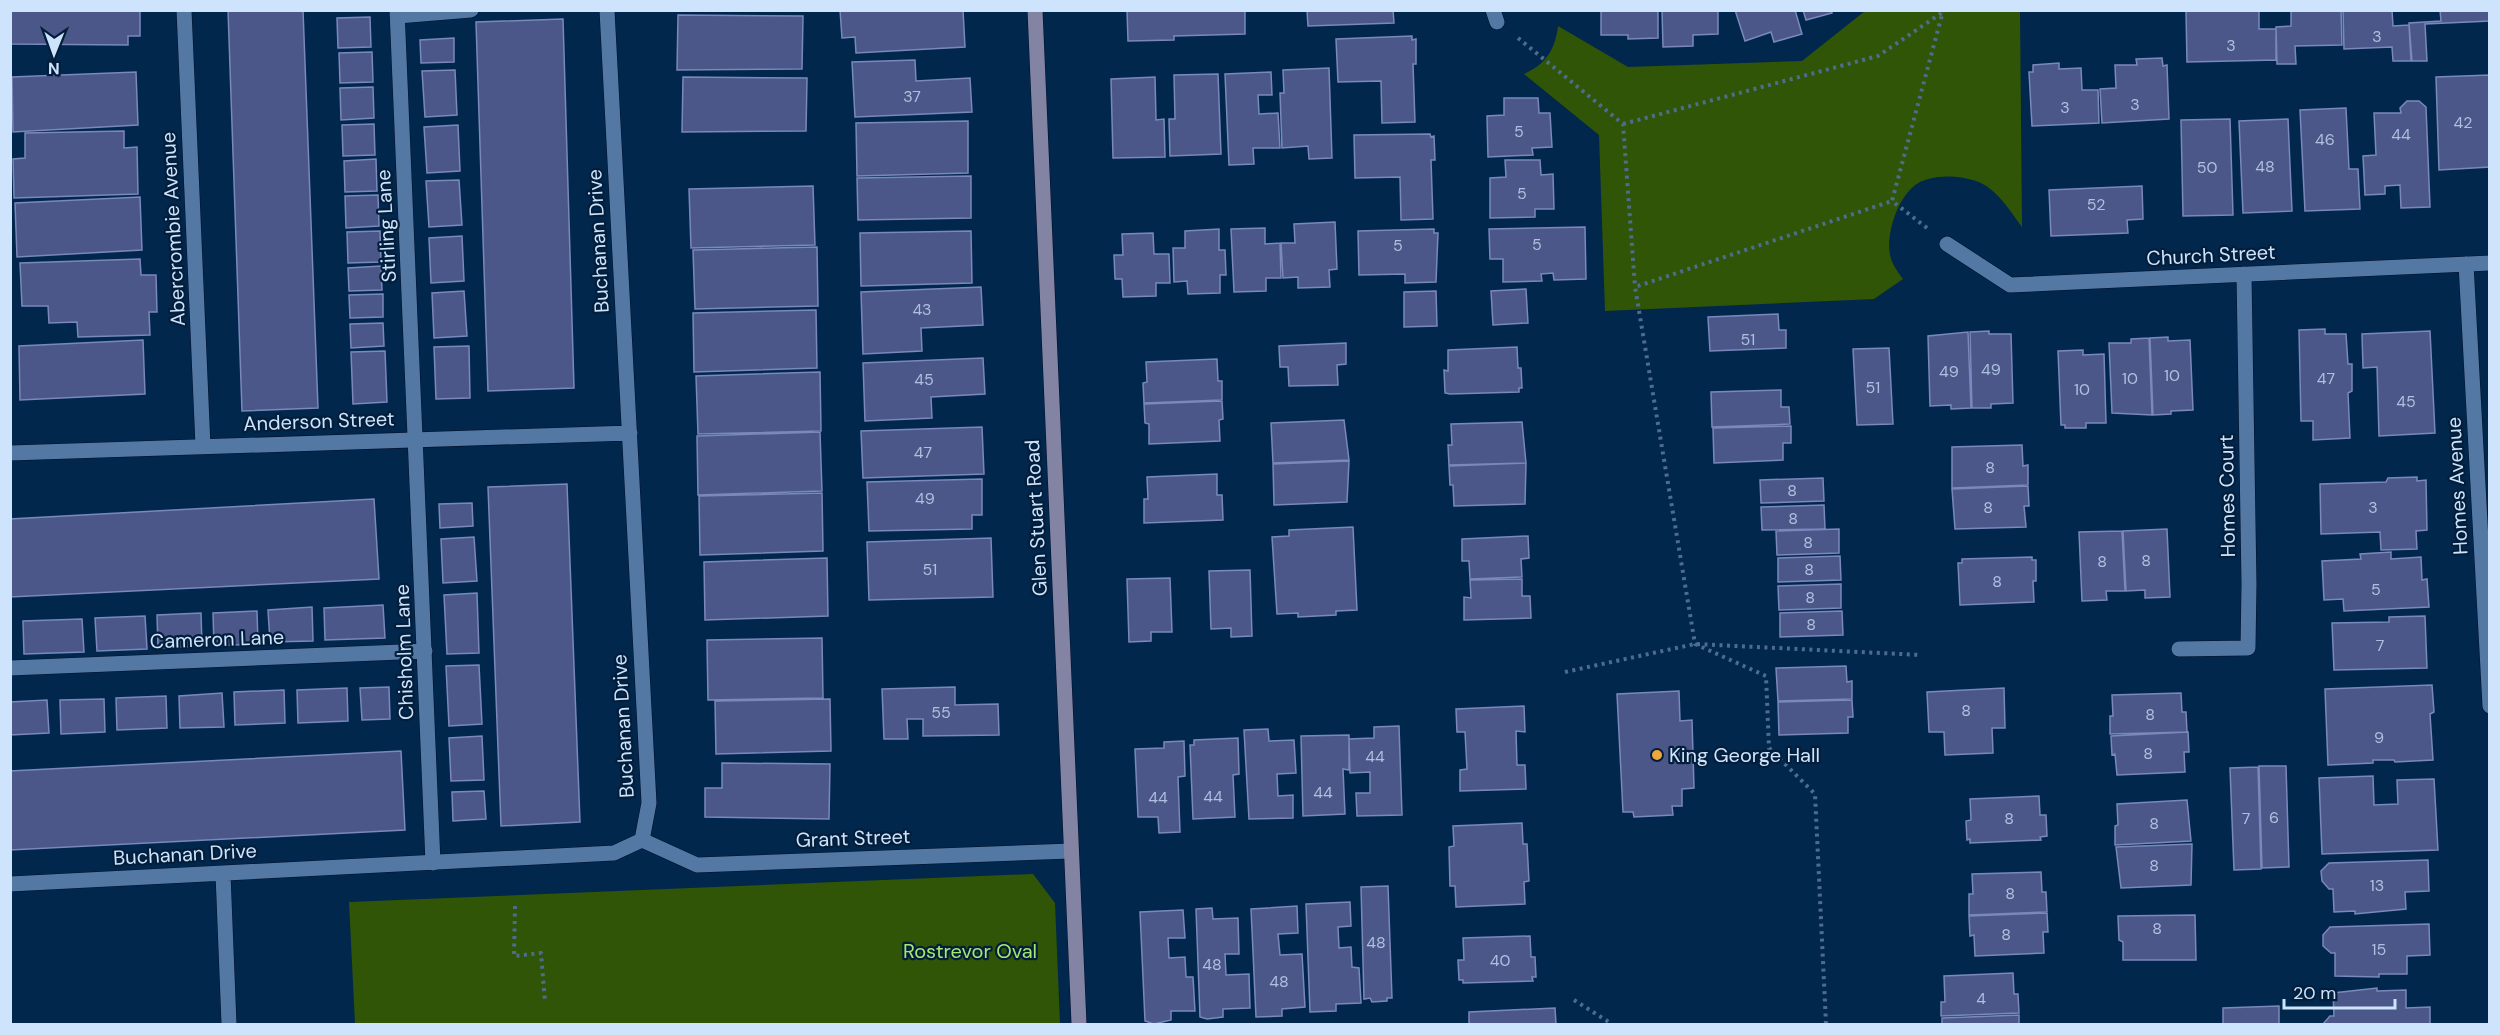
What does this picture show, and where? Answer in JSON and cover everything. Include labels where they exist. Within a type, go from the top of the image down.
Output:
[{"type":"street","name":"Abercrombie Avenue","points":[[184,10],[203,446]]},
{"type":"street","points":[[397,14],[471,10]]},
{"type":"street","name":"Buchanan Drive","points":[[10,884],[614,854],[642,840],[649,803],[607,10]]},
{"type":"street","name":"Glen Stuart Road","points":[[1035,10],[1079,1024]]},
{"type":"street","name":"Stirling Lane","points":[[397,14],[417,440]]},
{"type":"street","name":"Church Street","points":[[1947,244],[2010,285],[2490,263]]},
{"type":"street","name":"Homes Avenue","points":[[2466,264],[2490,706]]},
{"type":"street","name":"Homes Court","points":[[2179,649],[2248,648],[2244,274]]},
{"type":"street","name":"Anderson Street","points":[[10,453],[630,434]]},
{"type":"street","name":"Chisholm Lane","points":[[417,440],[433,863]]},
{"type":"street","name":"Cameron Lane","points":[[10,668],[425,651]]},
{"type":"street","name":"Grant Street","points":[[642,840],[697,865],[1071,851]]},
{"type":"street","points":[[223,874],[229,1024]]},
{"type":"path","points":[[1623,124],[1878,56],[1943,11]]},
{"type":"path","points":[[1892,201],[1943,11]]},
{"type":"path","points":[[1495,16],[1623,124],[1635,287],[1695,644]]},
{"type":"path","points":[[1635,287],[1892,201]]},
{"type":"path","points":[[1892,201],[1947,244]]},
{"type":"path","points":[[1695,644],[1766,676],[1769,748],[1815,794],[1826,1024]]},
{"type":"path","points":[[1565,672],[1695,644],[1921,655]]},
{"type":"path","points":[[515,906],[514,956],[541,953],[545,1002]]},
{"type":"path","points":[[1574,1000],[1612,1024]]},
{"type":"green space","points":[[1865,11],[2020,11],[2022,227],[1999,197],[1981,183],[1965,178],[1938,177],[1914,186],[1898,208],[1891,228],[1889,247],[1892,261],[1903,279],[1874,299],[1605,311],[1599,135],[1524,74],[1544,61],[1555,42],[1558,26],[1628,67],[1802,61]]},
{"type":"green space","name":"Rostrevor Oval","points":[[1033,874],[1055,903],[1060,1024],[355,1024],[349,902]]},
{"type":"building","points":[[10,10],[140,10],[140,36],[128,36],[128,45],[10,44]]},
{"type":"building","points":[[228,10],[303,10],[318,408],[242,411]]},
{"type":"building","points":[[840,10],[963,10],[965,47],[856,53],[855,37],[842,38]]},
{"type":"building","points":[[1127,10],[1245,10],[1245,34],[1174,36],[1174,40],[1128,41]]},
{"type":"building","points":[[1307,10],[1393,10],[1394,23],[1308,26]]},
{"type":"building","points":[[1601,10],[1658,10],[1658,38],[1628,39],[1628,35],[1601,35]]},
{"type":"building","points":[[1662,10],[1718,10],[1718,34],[1693,35],[1693,46],[1663,47]]},
{"type":"building","points":[[1735,10],[1795,10],[1802,34],[1774,42],[1771,32],[1745,41]]},
{"type":"building","points":[[1803,10],[1831,10],[1832,13],[1806,20]]},
{"type":"building","points":[[2259,10],[2259,29],[2276,29],[2276,60],[2187,62],[2186,11]]},
{"type":"building","points":[[2291,10],[2341,10],[2342,45],[2295,46],[2296,64],[2277,64],[2276,27],[2291,26]]},
{"type":"building","points":[[2343,10],[2392,10],[2393,26],[2409,25],[2411,61],[2393,61],[2392,47],[2344,49]]},
{"type":"building","points":[[2440,10],[2490,10],[2490,21],[2425,24],[2427,61],[2412,61],[2409,23],[2441,21]]},
{"type":"building","points":[[678,15],[803,16],[802,69],[677,70]]},
{"type":"building","points":[[370,17],[371,47],[338,48],[337,18]]},
{"type":"building","points":[[563,19],[574,388],[488,391],[476,22]]},
{"type":"building","points":[[1412,36],[1412,40],[1416,39],[1416,64],[1413,64],[1415,122],[1382,123],[1381,81],[1338,82],[1336,39]]},
{"type":"building","points":[[454,38],[454,62],[421,63],[420,40]]},
{"type":"building","points":[[372,52],[373,82],[340,83],[339,53]]},
{"type":"building","points":[[2162,58],[2163,66],[2167,65],[2169,119],[2102,123],[2100,89],[2116,88],[2115,65],[2137,65],[2136,59]]},
{"type":"building","points":[[915,60],[916,81],[970,78],[972,112],[855,117],[852,62]]},
{"type":"building","points":[[2059,63],[2059,69],[2081,68],[2082,90],[2098,90],[2099,123],[2032,126],[2029,72],[2033,72],[2033,65]]},
{"type":"building","points":[[1329,68],[1332,158],[1309,159],[1308,146],[1282,148],[1280,93],[1284,93],[1283,70]]},
{"type":"building","points":[[455,70],[457,115],[425,117],[422,71]]},
{"type":"building","points":[[136,72],[138,125],[13,132],[12,77]]},
{"type":"building","points":[[1271,72],[1272,95],[1258,95],[1259,114],[1278,113],[1280,148],[1253,148],[1254,164],[1229,165],[1225,74]]},
{"type":"building","points":[[1218,74],[1221,154],[1170,156],[1169,119],[1175,119],[1174,75]]},
{"type":"building","points":[[2490,75],[2490,167],[2439,170],[2436,77]]},
{"type":"building","points":[[683,77],[807,78],[806,131],[682,132]]},
{"type":"building","points":[[1155,77],[1156,120],[1164,119],[1165,157],[1113,158],[1111,79]]},
{"type":"building","points":[[373,87],[374,118],[341,120],[340,88]]},
{"type":"building","points":[[1504,98],[1538,98],[1539,113],[1550,113],[1552,147],[1532,148],[1533,155],[1488,157],[1487,116],[1504,115]]},
{"type":"building","points":[[2407,101],[2419,101],[2426,107],[2430,207],[2401,208],[2400,185],[2385,186],[2385,194],[2365,195],[2363,156],[2376,155],[2374,113],[2401,113],[2400,108]]},
{"type":"building","points":[[2346,108],[2349,169],[2358,169],[2360,209],[2305,211],[2300,110]]},
{"type":"building","points":[[2230,119],[2233,215],[2183,216],[2181,120]]},
{"type":"building","points":[[2288,119],[2292,211],[2243,213],[2239,121]]},
{"type":"building","points":[[968,121],[968,173],[857,176],[856,123]]},
{"type":"building","points":[[374,124],[375,155],[343,156],[342,125]]},
{"type":"building","points":[[458,125],[460,171],[427,173],[424,127]]},
{"type":"building","points":[[124,131],[124,148],[137,147],[138,194],[14,198],[13,159],[25,158],[25,133]]},
{"type":"building","points":[[1430,134],[1431,137],[1434,136],[1435,160],[1431,160],[1433,219],[1401,220],[1400,177],[1355,178],[1354,135]]},
{"type":"building","points":[[376,159],[377,191],[345,192],[344,161]]},
{"type":"building","points":[[1505,160],[1540,160],[1541,175],[1553,174],[1554,209],[1535,209],[1535,217],[1490,218],[1490,178],[1506,177]]},
{"type":"building","points":[[971,176],[971,218],[858,220],[857,178]]},
{"type":"building","points":[[459,180],[462,225],[429,227],[426,181]]},
{"type":"building","points":[[813,186],[815,245],[691,248],[689,189]]},
{"type":"building","points":[[2142,186],[2143,219],[2127,220],[2128,233],[2051,236],[2049,190]]},
{"type":"building","points":[[378,195],[379,226],[346,228],[345,196]]},
{"type":"building","points":[[140,197],[142,250],[17,257],[15,203]]},
{"type":"building","points":[[1335,222],[1337,269],[1329,270],[1330,287],[1298,288],[1298,277],[1283,278],[1281,243],[1295,243],[1294,224]]},
{"type":"building","points":[[1585,227],[1586,279],[1554,280],[1553,273],[1541,274],[1542,281],[1503,282],[1503,259],[1490,259],[1489,229]]},
{"type":"building","points":[[1265,228],[1265,244],[1280,243],[1281,278],[1266,278],[1266,291],[1234,292],[1231,229]]},
{"type":"building","points":[[1219,229],[1219,250],[1225,250],[1226,275],[1220,275],[1220,293],[1188,294],[1187,281],[1174,282],[1173,248],[1185,248],[1185,231]]},
{"type":"building","points":[[1434,229],[1434,233],[1438,233],[1436,282],[1405,283],[1405,274],[1359,275],[1358,231]]},
{"type":"building","points":[[380,231],[381,262],[348,263],[347,232]]},
{"type":"building","points":[[971,231],[972,283],[861,286],[860,233]]},
{"type":"building","points":[[1153,233],[1154,254],[1169,254],[1170,283],[1156,283],[1156,296],[1123,297],[1122,279],[1115,279],[1114,255],[1123,255],[1122,234]]},
{"type":"building","points":[[462,236],[464,281],[431,283],[429,238]]},
{"type":"building","points":[[817,247],[818,306],[695,309],[693,250]]},
{"type":"building","points":[[140,259],[141,275],[156,275],[157,312],[149,312],[150,335],[78,337],[77,322],[49,323],[48,306],[22,306],[20,263]]},
{"type":"building","points":[[381,266],[382,290],[349,291],[348,268]]},
{"type":"building","points":[[981,287],[983,325],[921,328],[922,351],[863,354],[861,292]]},
{"type":"building","points":[[1526,289],[1528,323],[1493,325],[1491,291]]},
{"type":"building","points":[[464,291],[467,336],[434,338],[432,293]]},
{"type":"building","points":[[1436,291],[1437,326],[1404,327],[1404,292]]},
{"type":"building","points":[[383,294],[383,317],[350,318],[349,295]]},
{"type":"building","points":[[816,310],[817,368],[694,372],[693,313]]},
{"type":"building","points":[[1778,314],[1779,330],[1786,330],[1786,348],[1710,351],[1708,317]]},
{"type":"building","points":[[383,323],[384,346],[351,348],[350,324]]},
{"type":"building","points":[[2325,329],[2325,334],[2346,334],[2348,364],[2352,364],[2352,391],[2348,393],[2350,438],[2313,440],[2313,421],[2301,421],[2299,330]]},
{"type":"building","points":[[1989,331],[1989,334],[2011,334],[2013,403],[1991,404],[1991,408],[1972,408],[1970,332]]},
{"type":"building","points":[[2430,331],[2435,433],[2379,436],[2377,367],[2363,368],[2362,334]]},
{"type":"building","points":[[1968,332],[1971,408],[1951,409],[1951,405],[1930,406],[1928,336]]},
{"type":"building","points":[[2168,337],[2168,341],[2190,340],[2193,410],[2153,415],[2150,338]]},
{"type":"building","points":[[2149,338],[2152,415],[2112,413],[2109,343],[2131,343],[2131,339]]},
{"type":"building","points":[[143,340],[145,394],[20,400],[19,346]]},
{"type":"building","points":[[1346,343],[1346,364],[1337,365],[1338,385],[1289,386],[1288,367],[1280,367],[1279,346]]},
{"type":"building","points":[[469,346],[470,398],[436,399],[434,347]]},
{"type":"building","points":[[1517,347],[1522,388],[1519,388],[1519,392],[1445,393],[1444,370],[1448,371],[1448,350]]},
{"type":"building","points":[[1889,348],[1893,424],[1857,425],[1853,349]]},
{"type":"building","points":[[2083,350],[2083,355],[2104,354],[2106,423],[2086,423],[2086,428],[2065,428],[2065,425],[2061,425],[2058,351]]},
{"type":"building","points":[[385,351],[387,402],[353,404],[351,352]]},
{"type":"building","points":[[983,358],[985,394],[931,397],[932,418],[865,421],[863,363]]},
{"type":"building","points":[[1217,359],[1218,381],[1222,381],[1222,400],[1144,403],[1143,383],[1147,382],[1146,362]]},
{"type":"building","points":[[820,372],[821,431],[698,434],[696,376]]},
{"type":"building","points":[[1781,390],[1781,407],[1789,407],[1790,424],[1712,427],[1711,392]]},
{"type":"building","points":[[1222,401],[1223,419],[1219,420],[1220,441],[1149,444],[1149,424],[1145,423],[1144,404]]},
{"type":"building","points":[[1344,420],[1349,460],[1273,463],[1271,423]]},
{"type":"building","points":[[1522,422],[1526,463],[1449,465],[1448,445],[1452,445],[1451,424]]},
{"type":"building","points":[[1791,426],[1791,443],[1783,443],[1783,460],[1714,463],[1713,428]]},
{"type":"building","points":[[982,427],[984,474],[863,478],[861,431]]},
{"type":"building","points":[[820,432],[822,491],[698,495],[697,436]]},
{"type":"building","points":[[2022,445],[2023,466],[2028,465],[2028,485],[1952,488],[1952,447]]},
{"type":"building","points":[[1349,461],[1347,502],[1274,505],[1273,464]]},
{"type":"building","points":[[1526,463],[1525,504],[1454,506],[1449,466]]},
{"type":"building","points":[[1217,474],[1217,495],[1222,495],[1223,520],[1144,523],[1144,499],[1148,499],[1147,477]]},
{"type":"building","points":[[2417,477],[2417,481],[2426,480],[2427,530],[2416,531],[2417,549],[2381,550],[2380,532],[2321,534],[2320,484],[2386,482],[2388,478]]},
{"type":"building","points":[[1823,478],[1824,501],[1761,503],[1760,480]]},
{"type":"building","points":[[982,479],[982,515],[972,515],[972,529],[869,531],[867,482]]},
{"type":"building","points":[[567,484],[580,822],[501,826],[488,487]]},
{"type":"building","points":[[2028,486],[2029,506],[2024,506],[2026,527],[1955,529],[1952,489]]},
{"type":"building","points":[[822,493],[823,551],[700,555],[699,496]]},
{"type":"building","points":[[374,499],[379,579],[10,597],[10,519]]},
{"type":"building","points":[[472,503],[473,526],[440,528],[439,504]]},
{"type":"building","points":[[1824,505],[1825,529],[1762,530],[1761,507]]},
{"type":"building","points":[[1353,527],[1357,610],[1336,611],[1336,615],[1298,617],[1298,613],[1277,614],[1272,537],[1289,536],[1289,530]]},
{"type":"building","points":[[1839,529],[1839,553],[1777,555],[1776,531]]},
{"type":"building","points":[[2167,529],[2170,597],[2145,598],[2145,590],[2126,591],[2123,531]]},
{"type":"building","points":[[2122,531],[2125,591],[2106,591],[2107,600],[2082,601],[2079,532]]},
{"type":"building","points":[[1528,536],[1529,558],[1521,559],[1522,577],[1470,579],[1469,561],[1462,561],[1462,539]]},
{"type":"building","points":[[474,537],[477,581],[443,583],[441,539]]},
{"type":"building","points":[[991,538],[993,597],[869,600],[867,542]]},
{"type":"building","points":[[2391,552],[2391,559],[2421,557],[2422,580],[2427,579],[2429,607],[2344,611],[2343,599],[2324,600],[2322,561],[2361,559],[2360,554]]},
{"type":"building","points":[[1840,556],[1841,580],[1778,582],[1778,558]]},
{"type":"building","points":[[2032,557],[2032,560],[2036,560],[2036,581],[2033,581],[2034,602],[1960,605],[1958,563],[1962,563],[1962,559]]},
{"type":"building","points":[[827,558],[828,616],[705,620],[704,562]]},
{"type":"building","points":[[1250,570],[1252,636],[1231,637],[1231,628],[1211,629],[1209,571]]},
{"type":"building","points":[[1170,578],[1172,632],[1151,632],[1151,641],[1129,642],[1127,579]]},
{"type":"building","points":[[1522,579],[1522,596],[1530,596],[1531,618],[1464,620],[1464,597],[1471,598],[1470,580]]},
{"type":"building","points":[[1841,584],[1841,608],[1779,610],[1778,586]]},
{"type":"building","points":[[477,593],[479,653],[447,654],[444,595]]},
{"type":"building","points":[[383,605],[385,638],[325,640],[324,608]]},
{"type":"building","points":[[312,607],[313,641],[270,642],[268,610]]},
{"type":"building","points":[[257,611],[258,644],[214,646],[213,613]]},
{"type":"building","points":[[1842,611],[1843,635],[1780,637],[1780,613]]},
{"type":"building","points":[[201,613],[202,646],[158,648],[157,615]]},
{"type":"building","points":[[145,616],[147,649],[97,651],[95,618]]},
{"type":"building","points":[[2425,616],[2427,668],[2334,670],[2332,623],[2389,622],[2389,617]]},
{"type":"building","points":[[82,619],[84,652],[24,654],[23,621]]},
{"type":"building","points":[[822,638],[823,698],[708,700],[707,640]]},
{"type":"building","points":[[479,665],[482,724],[449,726],[446,666]]},
{"type":"building","points":[[1846,666],[1847,682],[1852,681],[1852,699],[1778,701],[1776,668]]},
{"type":"building","points":[[2432,685],[2434,712],[2430,714],[2433,760],[2395,762],[2394,760],[2373,760],[2373,763],[2328,765],[2325,689]]},
{"type":"building","points":[[389,687],[390,719],[362,720],[360,688]]},
{"type":"building","points":[[955,687],[955,705],[998,704],[999,735],[923,736],[923,719],[907,719],[908,739],[884,739],[882,689]]},
{"type":"building","points":[[347,688],[348,721],[298,723],[297,690]]},
{"type":"building","points":[[2004,688],[2005,728],[1992,728],[1993,753],[1945,755],[1944,732],[1929,732],[1927,692]]},
{"type":"building","points":[[284,690],[285,723],[235,725],[234,692]]},
{"type":"building","name":"King George Hall","points":[[1679,691],[1680,721],[1692,720],[1694,788],[1682,789],[1682,806],[1672,806],[1673,815],[1634,817],[1633,812],[1623,812],[1617,694]]},
{"type":"building","points":[[222,693],[224,727],[180,728],[179,696]]},
{"type":"building","points":[[2181,693],[2182,712],[2186,712],[2187,732],[2110,734],[2110,716],[2113,716],[2112,695]]},
{"type":"building","points":[[166,696],[167,728],[117,730],[116,698]]},
{"type":"building","points":[[104,699],[105,732],[61,734],[60,700]]},
{"type":"building","points":[[830,699],[831,751],[716,754],[715,701]]},
{"type":"building","points":[[47,700],[49,733],[10,735],[10,702]]},
{"type":"building","points":[[1852,700],[1853,717],[1848,717],[1848,733],[1779,735],[1778,702]]},
{"type":"building","points":[[1524,706],[1525,732],[1516,731],[1517,765],[1525,765],[1526,789],[1460,791],[1460,770],[1467,769],[1465,732],[1457,732],[1456,709]]},
{"type":"building","points":[[1399,726],[1402,815],[1357,816],[1356,793],[1370,793],[1370,772],[1350,773],[1349,739],[1374,738],[1374,727]]},
{"type":"building","points":[[1268,729],[1269,741],[1294,740],[1296,773],[1277,774],[1278,796],[1293,795],[1293,818],[1249,819],[1244,730]]},
{"type":"building","points":[[2188,732],[2189,752],[2184,752],[2185,772],[2117,775],[2115,754],[2112,755],[2111,736]]},
{"type":"building","points":[[1349,735],[1349,770],[1343,769],[1345,814],[1303,816],[1301,736]]},
{"type":"building","points":[[482,736],[484,780],[451,781],[449,738]]},
{"type":"building","points":[[1238,738],[1239,774],[1233,775],[1235,817],[1193,819],[1190,745],[1194,745],[1194,740]]},
{"type":"building","points":[[1184,741],[1185,776],[1178,777],[1180,832],[1159,833],[1158,817],[1138,817],[1135,749],[1164,748],[1164,742]]},
{"type":"building","points":[[401,751],[405,830],[10,850],[10,771]]},
{"type":"building","points":[[722,763],[830,764],[829,819],[705,817],[705,788],[722,788]]},
{"type":"building","points":[[2259,766],[2286,766],[2289,867],[2262,868]]},
{"type":"building","points":[[2258,767],[2261,869],[2234,870],[2230,768]]},
{"type":"building","points":[[2373,776],[2374,805],[2398,804],[2397,780],[2434,779],[2438,850],[2322,854],[2319,778]]},
{"type":"building","points":[[484,791],[486,819],[453,821],[452,792]]},
{"type":"building","points":[[2039,796],[2040,815],[2046,815],[2047,836],[2040,837],[2041,840],[1970,843],[1970,839],[1967,840],[1966,821],[1971,820],[1970,799]]},
{"type":"building","points":[[2187,800],[2191,841],[2115,845],[2115,826],[2118,825],[2117,804]]},
{"type":"building","points":[[1522,823],[1523,844],[1527,844],[1529,881],[1524,882],[1525,904],[1456,907],[1455,886],[1450,886],[1449,847],[1454,846],[1453,826]]},
{"type":"building","points":[[2192,844],[2191,885],[2121,888],[2116,847]]},
{"type":"building","points":[[2428,860],[2429,891],[2405,892],[2406,909],[2355,914],[2355,911],[2334,912],[2333,889],[2329,889],[2322,881],[2321,871],[2329,863]]},
{"type":"building","points":[[2041,872],[2042,892],[2046,892],[2047,912],[1969,915],[1969,894],[1973,894],[1972,874]]},
{"type":"building","points":[[1388,886],[1392,998],[1387,998],[1387,1001],[1372,1002],[1370,998],[1364,999],[1361,887]]},
{"type":"building","points":[[1350,902],[1351,926],[1338,927],[1339,948],[1351,947],[1352,967],[1359,968],[1361,1003],[1336,1004],[1336,1011],[1310,1012],[1306,904]]},
{"type":"building","points":[[1297,906],[1298,933],[1278,934],[1280,955],[1302,954],[1305,1007],[1282,1009],[1282,1016],[1256,1017],[1251,909]]},
{"type":"building","points":[[1212,908],[1213,919],[1238,918],[1239,954],[1225,954],[1226,975],[1249,974],[1250,1008],[1223,1009],[1223,1017],[1207,1019],[1200,1017],[1196,909]]},
{"type":"building","points":[[1183,910],[1185,938],[1168,938],[1169,958],[1185,957],[1186,977],[1193,977],[1195,1011],[1171,1011],[1171,1020],[1154,1024],[1145,1021],[1140,912]]},
{"type":"building","points":[[2047,913],[2048,932],[2043,932],[2044,953],[1975,956],[1974,935],[1970,936],[1969,916]]},
{"type":"building","points":[[2195,915],[2196,960],[2123,960],[2123,942],[2119,940],[2118,916]]},
{"type":"building","points":[[2429,924],[2430,955],[2407,956],[2407,974],[2379,974],[2379,977],[2335,976],[2335,953],[2331,953],[2323,946],[2323,935],[2330,927]]},
{"type":"building","points":[[1530,936],[1531,957],[1535,957],[1536,977],[1532,977],[1533,981],[1463,983],[1463,980],[1459,980],[1458,960],[1464,960],[1463,938]]},
{"type":"building","points":[[2013,973],[2014,994],[2018,994],[2019,1013],[1941,1016],[1941,1002],[1945,1002],[1944,976]]},
{"type":"building","points":[[2377,988],[2377,991],[2406,990],[2406,1008],[2430,1007],[2430,1024],[2323,1024],[2330,1016],[2334,1016],[2333,993]]},
{"type":"building","points":[[2279,1006],[2279,1024],[2223,1024],[2223,1008]]},
{"type":"building","points":[[1555,1008],[1556,1024],[1469,1024],[1469,1012]]},
{"type":"building","points":[[2019,1015],[2019,1024],[1942,1024],[1942,1018]]},
{"type":"place","name":"King George Hall","points":[[1657,755]]}]
